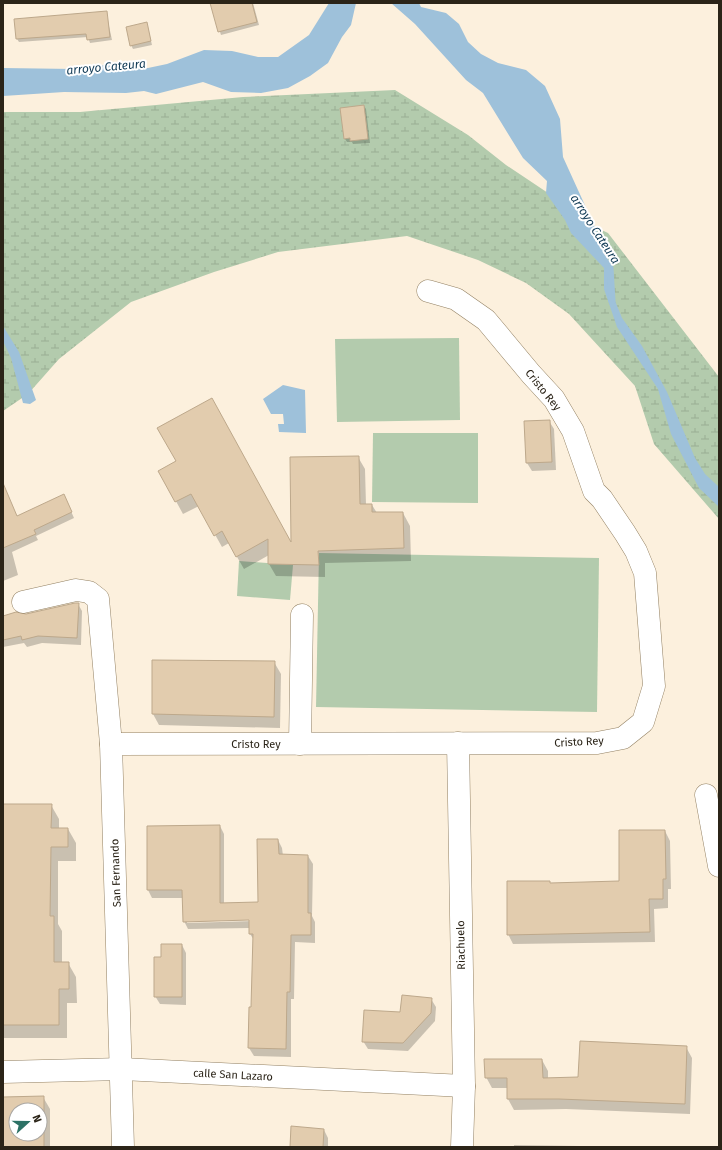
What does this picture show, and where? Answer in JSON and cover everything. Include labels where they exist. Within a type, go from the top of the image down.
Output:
[{"type":"street","name":"Cristo Rey","points":[[111,744],[597,743],[623,738],[643,722],[654,686],[644,573],[636,551],[602,499],[594,491],[573,431],[554,399],[486,320],[456,299],[428,291]]},
{"type":"street","name":"San Fernando","points":[[23,602],[76,590],[89,592],[98,599],[111,744],[122,1069],[123,1147]]},
{"type":"street","points":[[300,744],[302,615]]},
{"type":"street","name":"Riachuelo","points":[[458,744],[464,1086],[462,1147]]},
{"type":"street","points":[[706,795],[719,866]]},
{"type":"street","name":"calle San Lazaro","points":[[3,1072],[122,1069],[464,1086]]},
{"type":"green space","points":[[395,90],[468,135],[506,165],[554,197],[578,219],[608,233],[719,377],[719,519],[654,444],[635,386],[569,314],[526,283],[478,260],[407,236],[278,252],[214,272],[131,302],[59,359],[28,394],[3,411],[3,112],[80,112],[243,97]]},
{"type":"green space","points":[[459,338],[460,420],[337,422],[335,339]]},
{"type":"green space","points":[[373,433],[478,433],[478,503],[372,502]]},
{"type":"green space","points":[[319,553],[599,558],[597,712],[316,707]]},
{"type":"green space","points":[[239,561],[293,565],[290,600],[237,596]]},
{"type":"water","points":[[329,3],[356,3],[351,25],[342,37],[328,63],[310,76],[288,88],[261,93],[231,92],[203,82],[156,94],[144,91],[126,93],[64,92],[3,96],[3,68],[74,69],[106,65],[148,68],[167,64],[204,50],[232,51],[258,57],[278,57],[309,35]]},
{"type":"water","points":[[391,3],[419,3],[421,7],[446,13],[459,24],[468,42],[481,54],[498,63],[526,70],[545,86],[560,119],[563,157],[603,245],[611,291],[622,318],[642,346],[667,392],[695,458],[705,474],[719,487],[719,507],[699,488],[671,434],[658,389],[617,327],[604,289],[604,268],[571,233],[565,220],[546,193],[547,181],[523,158],[483,93],[466,80],[415,24]]},
{"type":"water","points":[[3,326],[19,352],[36,400],[30,404],[23,403],[11,358],[3,341]]},
{"type":"water","points":[[283,385],[305,390],[306,433],[279,432],[278,424],[284,424],[283,414],[271,414],[263,399]]},
{"type":"building","points":[[210,3],[252,3],[257,22],[218,32]]},
{"type":"building","points":[[107,11],[110,37],[87,40],[86,34],[16,39],[14,19]]},
{"type":"building","points":[[147,22],[151,41],[130,46],[126,27]]},
{"type":"building","points":[[364,105],[368,139],[350,141],[350,138],[344,139],[340,108]]},
{"type":"building","points":[[212,398],[291,542],[290,457],[359,456],[360,504],[372,504],[372,512],[403,512],[404,548],[318,551],[319,565],[268,564],[268,539],[236,557],[222,531],[214,536],[191,494],[175,502],[158,471],[176,461],[157,428]]},
{"type":"building","points":[[550,420],[552,462],[526,463],[524,421]]},
{"type":"building","points":[[3,483],[17,516],[64,494],[72,512],[34,530],[36,534],[3,548]]},
{"type":"building","points":[[79,603],[77,638],[38,636],[22,640],[21,636],[3,640],[3,616],[16,612],[26,614]]},
{"type":"building","points":[[152,660],[275,661],[274,717],[152,714]]},
{"type":"building","points":[[3,804],[52,804],[51,828],[68,828],[68,847],[51,847],[50,916],[54,916],[54,962],[69,962],[69,989],[59,989],[59,1025],[3,1025]]},
{"type":"building","points":[[220,825],[220,903],[258,902],[257,839],[278,839],[279,854],[308,855],[308,913],[311,913],[311,935],[291,935],[290,992],[287,992],[286,1049],[248,1048],[249,1007],[251,1007],[253,934],[249,934],[249,920],[183,922],[182,890],[147,890],[147,826]]},
{"type":"building","points":[[619,830],[665,830],[666,879],[663,879],[663,899],[649,899],[650,932],[507,935],[507,881],[550,881],[550,883],[619,881]]},
{"type":"building","points":[[161,944],[182,944],[182,997],[154,997],[154,957],[161,957]]},
{"type":"building","points":[[402,995],[432,998],[431,1013],[403,1043],[362,1042],[364,1010],[400,1012]]},
{"type":"building","points":[[580,1041],[687,1046],[685,1104],[559,1099],[507,1099],[507,1078],[485,1078],[484,1059],[542,1059],[543,1078],[578,1077]]},
{"type":"building","points":[[44,1096],[44,1102],[8,1102],[8,1142],[44,1142],[44,1147],[3,1147],[3,1097]]},
{"type":"building","points":[[291,1126],[324,1129],[323,1147],[290,1147]]},
{"type":"waterway","name":"arroyo Cateura","points":[[600,254],[610,268],[612,301]]}]
